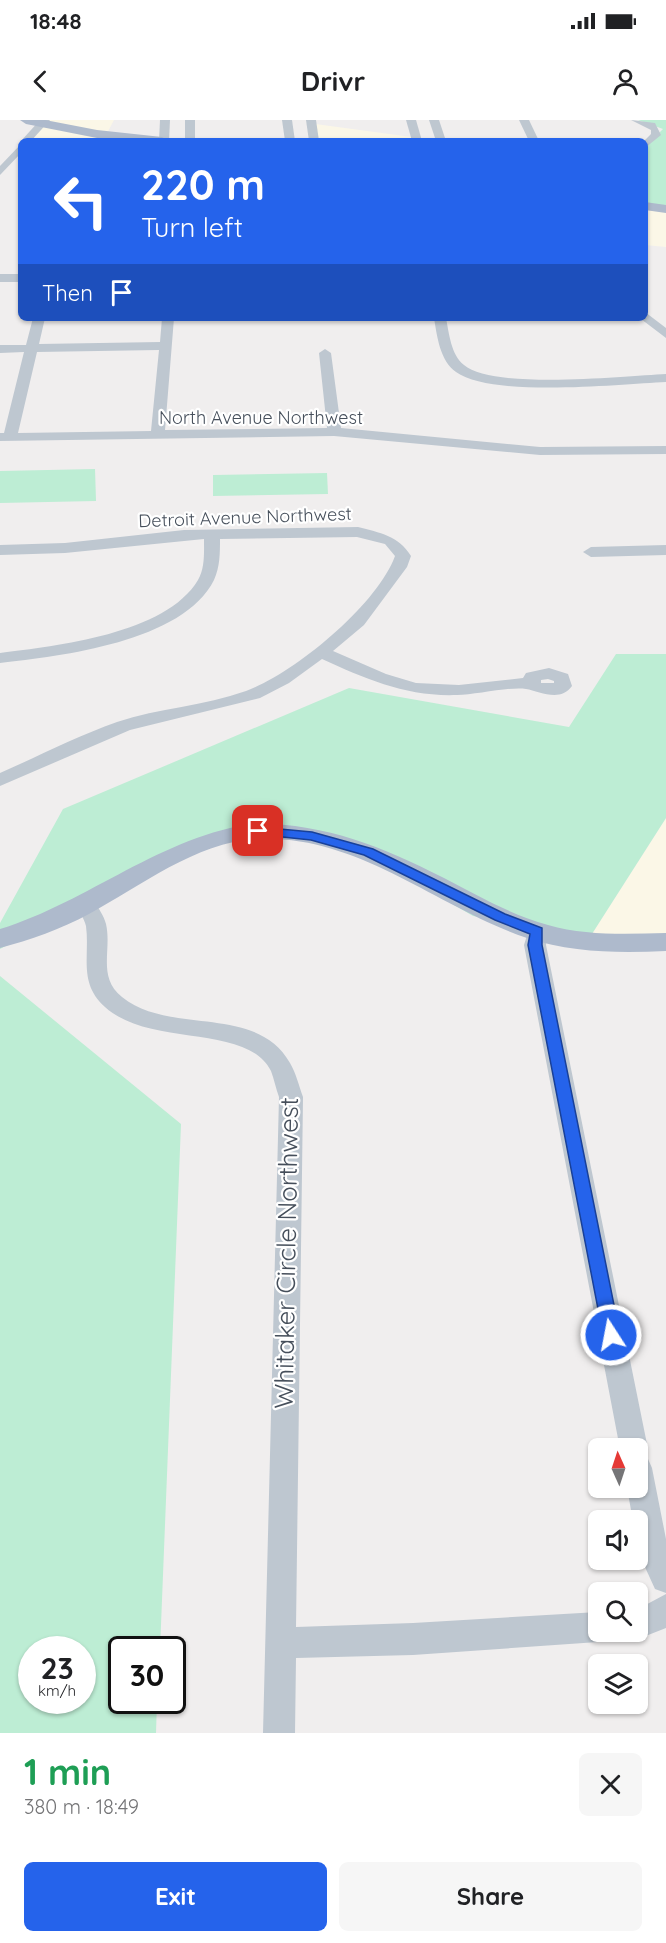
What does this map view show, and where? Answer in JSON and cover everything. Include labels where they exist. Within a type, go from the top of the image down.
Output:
[{"type":"main road","points":[[26,120],[97,134],[135,138]]},
{"type":"main road","points":[[648,206],[666,209]]},
{"type":"main road","points":[[0,939],[27,931],[86,905],[163,860],[196,845],[237,833],[279,831],[312,836],[369,852],[500,917],[537,931],[574,939],[613,943],[666,942]]},
{"type":"street","points":[[163,138],[165,120]]},
{"type":"street","points":[[190,120],[190,138]]},
{"type":"street","points":[[287,120],[290,138]]},
{"type":"street","points":[[311,120],[314,138]]},
{"type":"street","points":[[411,120],[416,138]]},
{"type":"street","points":[[434,120],[440,138]]},
{"type":"street","points":[[524,120],[533,138]]},
{"type":"street","points":[[636,120],[652,125],[656,130],[656,135],[648,142]]},
{"type":"street","points":[[29,138],[43,122]]},
{"type":"street","points":[[0,172],[18,151]]},
{"type":"street","points":[[0,156],[13,157]]},
{"type":"street","points":[[0,278],[18,278]]},
{"type":"street","points":[[648,319],[666,334]]},
{"type":"street","points":[[5,437],[38,321]]},
{"type":"street","points":[[158,435],[168,321]]},
{"type":"street","points":[[441,321],[449,354],[460,369],[477,378],[506,382],[666,378]]},
{"type":"street","points":[[0,349],[166,346]]},
{"type":"street","points":[[326,353],[334,432]]},
{"type":"street","name":"North Avenue Northwest","points":[[5,437],[334,432],[540,451],[666,450]]},
{"type":"street","name":"Detroit Avenue Northwest","points":[[0,550],[65,548],[158,537],[212,534],[358,532],[380,536],[397,546],[402,556],[399,567],[358,621],[321,652],[283,679],[254,694],[222,704],[124,726],[0,780]]},
{"type":"street","points":[[0,658],[33,654],[113,635],[171,612],[196,594],[205,582],[212,564],[212,534]]},
{"type":"street","points":[[591,552],[666,550]]},
{"type":"street","points":[[321,652],[390,682],[415,688],[456,689],[531,683]]},
{"type":"street","name":"Whitaker Circle Northwest","points":[[86,905],[96,924],[96,976],[103,991],[114,1003],[131,1015],[153,1023],[218,1029],[243,1036],[272,1054],[287,1077],[291,1097],[279,1733]]},
{"type":"street","points":[[537,931],[535,945],[632,1438]]},
{"type":"street","points":[[644,1498],[654,1554],[666,1578]]},
{"type":"street","points":[[648,1620],[661,1615],[666,1609]]},
{"type":"street","points":[[280,1643],[413,1639],[588,1628]]},
{"type":"shaded area","points":[[22,120],[114,120],[105,138],[29,138],[40,125]]},
{"type":"shaded area","points":[[308,123],[419,138],[313,138]]},
{"type":"shaded area","points":[[648,206],[666,209],[666,247],[648,245]]},
{"type":"shaded area","points":[[666,818],[666,935],[590,937]]},
{"type":"green space","points":[[638,120],[666,120],[666,209],[648,206],[648,144],[663,129]]},
{"type":"green space","points":[[95,469],[96,501],[0,503],[0,471]]},
{"type":"green space","points":[[327,473],[328,494],[213,496],[213,475]]},
{"type":"green space","points":[[616,654],[666,654],[666,818],[590,937],[473,916],[339,838],[252,830],[181,854],[0,949],[0,923],[63,809],[349,688],[569,727]]},
{"type":"green space","points":[[0,976],[181,1124],[161,1636],[108,1636],[108,1714],[157,1714],[156,1733],[0,1733]]},
{"type":"route","points":[[258,831],[279,831],[312,836],[369,852],[500,917],[537,931],[535,945],[611,1335]]}]
